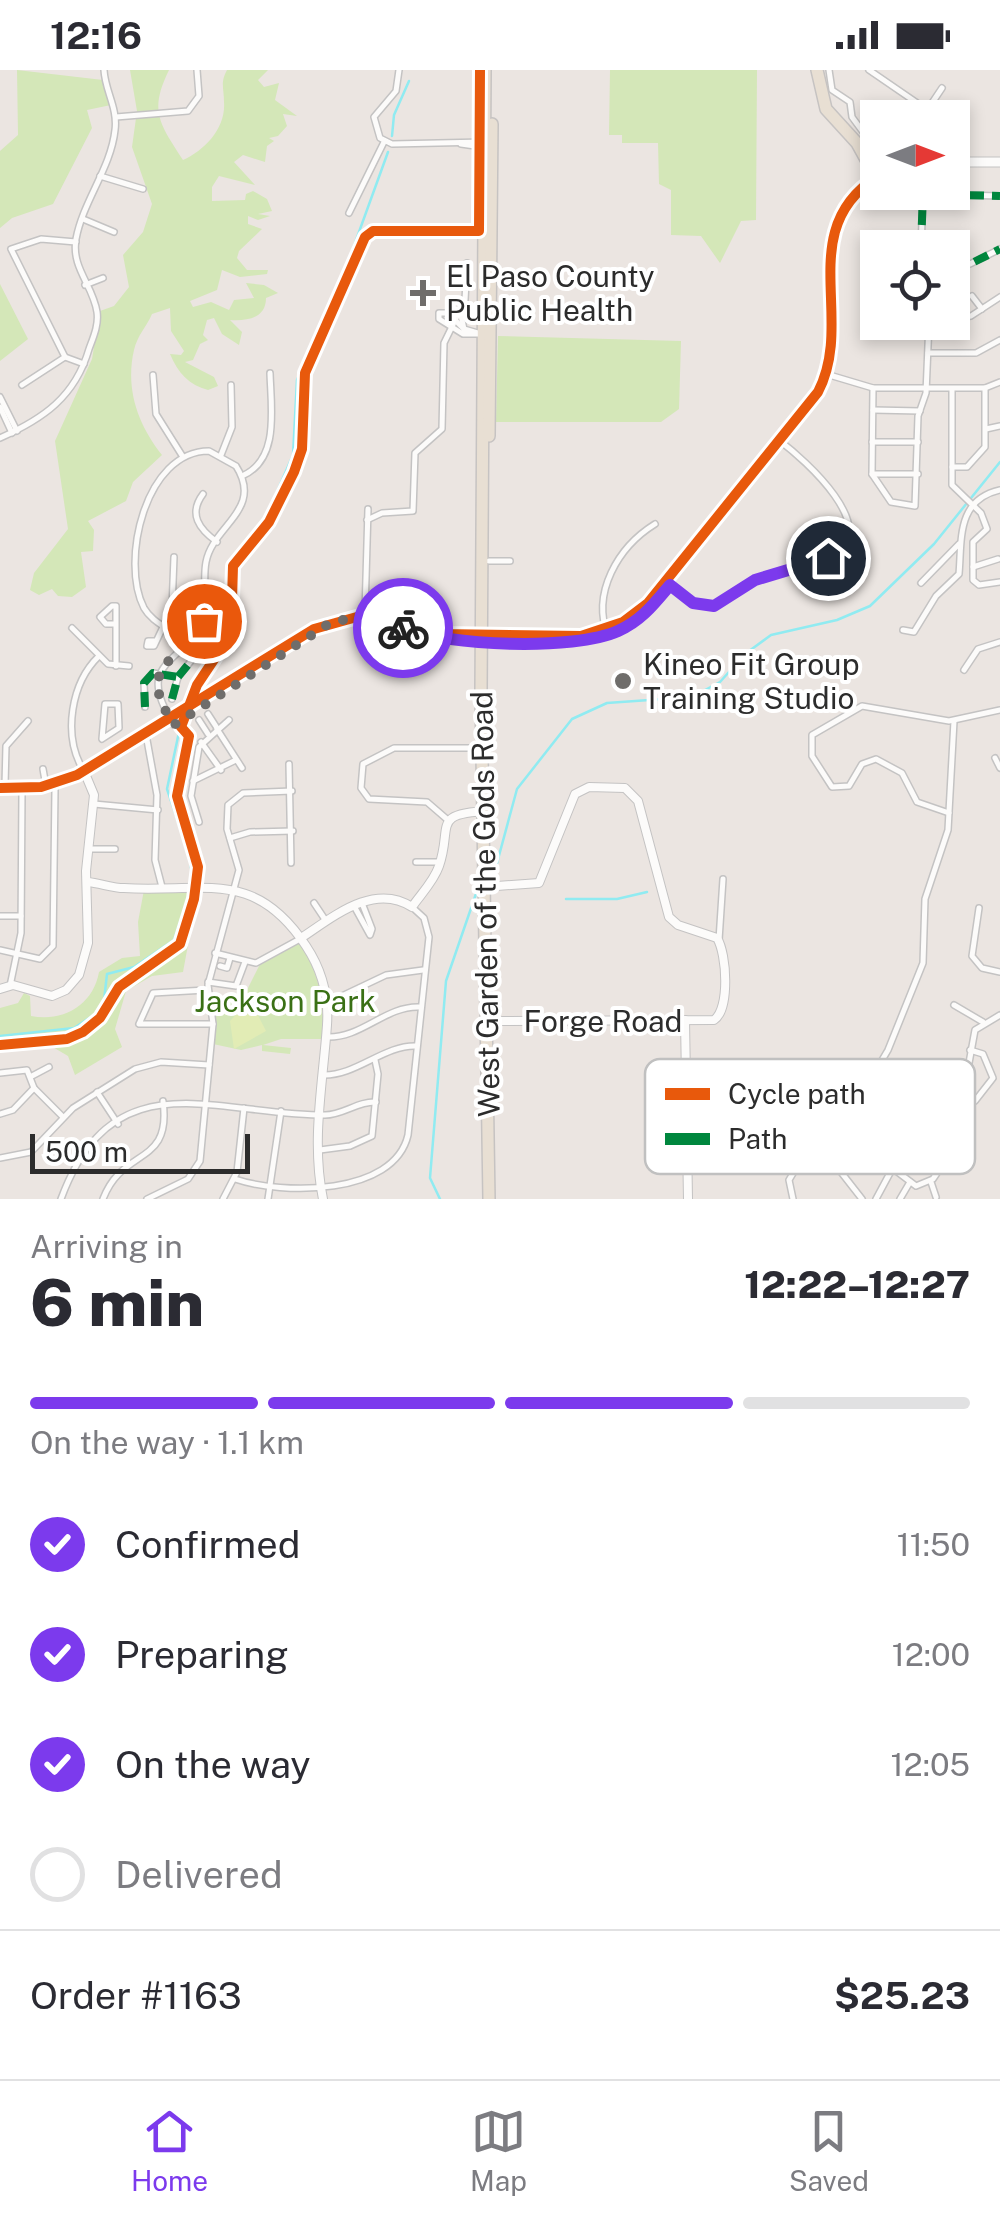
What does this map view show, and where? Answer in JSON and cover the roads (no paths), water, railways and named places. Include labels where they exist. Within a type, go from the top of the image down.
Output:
[{"type":"main road","name":"West Garden of the Gods Road","points":[[485,638],[489,511],[489,70]]},
{"type":"main road","points":[[816,70],[826,109],[859,136]]},
{"type":"main road","name":"West Garden of the Gods Road","points":[[488,145],[481,334],[493,1199]]},
{"type":"main road","points":[[970,159],[1000,159]]},
{"type":"main road","points":[[85,774],[110,756],[195,713],[321,627],[365,615],[386,615],[432,632],[485,638],[581,636],[608,632],[640,611],[710,534],[828,375],[833,234],[848,201],[860,192]]},
{"type":"main road","points":[[668,584],[732,499],[782,442]]},
{"type":"main road","points":[[482,453],[486,459],[489,511]]},
{"type":"main road","points":[[710,534],[732,499]]},
{"type":"main road","points":[[2,790],[51,788],[148,740],[175,721]]},
{"type":"street","points":[[0,438],[47,414],[62,400],[84,364],[97,318],[76,263],[76,242],[113,142],[116,117],[104,70]]},
{"type":"street","points":[[116,117],[188,111],[199,96],[197,70]]},
{"type":"street","points":[[398,70],[396,92],[373,120],[375,132],[384,142],[488,145]]},
{"type":"street","points":[[828,70],[832,90],[850,102],[859,136]]},
{"type":"street","points":[[869,70],[914,100]]},
{"type":"street","points":[[934,100],[942,88]]},
{"type":"street","points":[[350,213],[384,142]]},
{"type":"street","points":[[100,176],[143,189]]},
{"type":"street","points":[[970,195],[1000,196],[1000,186]]},
{"type":"street","points":[[83,219],[114,232]]},
{"type":"street","points":[[76,242],[41,239],[11,249],[65,357],[84,364]]},
{"type":"street","points":[[970,264],[1000,249]]},
{"type":"street","points":[[367,520],[382,513],[414,511],[415,453],[442,430],[443,346],[467,291],[467,263]]},
{"type":"street","points":[[85,285],[104,278]]},
{"type":"street","points":[[972,296],[982,309]]},
{"type":"street","points":[[970,313],[1000,296]]},
{"type":"street","points":[[460,311],[464,329]]},
{"type":"street","points":[[451,324],[468,336],[481,334]]},
{"type":"street","points":[[451,324],[481,334]]},
{"type":"street","points":[[872,388],[872,474],[888,500],[915,506],[928,340]]},
{"type":"street","points":[[928,353],[976,353],[1000,340]]},
{"type":"street","points":[[22,385],[65,357]]},
{"type":"street","points":[[242,476],[260,466],[267,451],[270,374]]},
{"type":"street","points":[[153,375],[156,414],[183,457]]},
{"type":"street","points":[[828,375],[872,388],[985,388],[1000,382]]},
{"type":"street","points":[[221,454],[232,427],[231,385]]},
{"type":"street","points":[[952,467],[974,462],[985,447],[985,388]]},
{"type":"street","points":[[952,389],[952,486],[970,504],[987,531],[973,542],[976,584],[1000,582]]},
{"type":"street","points":[[0,397],[15,432]]},
{"type":"street","points":[[0,407],[15,432]]},
{"type":"street","points":[[872,410],[920,410]]},
{"type":"street","points":[[986,429],[1000,426]]},
{"type":"street","points":[[668,584],[693,603],[714,606],[755,580],[834,557],[844,549],[850,536],[847,520],[818,472],[782,442]]},
{"type":"street","points":[[872,442],[918,442]]},
{"type":"street","points":[[175,721],[160,694],[160,672],[204,621],[206,561],[243,505],[242,476],[221,454],[204,450],[183,457],[147,494],[138,542],[142,604],[185,643]]},
{"type":"street","points":[[872,474],[918,474]]},
{"type":"street","points":[[903,630],[914,632],[936,596],[959,574],[960,525],[970,504],[1000,490]]},
{"type":"street","points":[[204,494],[196,505],[197,522],[217,542]]},
{"type":"street","points":[[365,615],[368,509]]},
{"type":"street","points":[[608,632],[601,611],[607,578],[655,524]]},
{"type":"street","points":[[921,582],[959,544]]},
{"type":"street","points":[[156,642],[172,608],[174,557]]},
{"type":"street","points":[[973,566],[998,560]]},
{"type":"street","points":[[488,562],[510,561]]},
{"type":"street","points":[[116,624],[106,624],[100,617],[116,606],[129,606]]},
{"type":"street","points":[[116,606],[116,666]]},
{"type":"street","points":[[72,628],[98,656],[116,666],[129,666]]},
{"type":"street","points":[[964,670],[978,649],[1000,642]]},
{"type":"street","points":[[22,791],[21,916],[16,952],[5,987],[52,996],[77,979],[88,944],[88,849],[94,804],[74,752],[72,728],[79,680],[98,656]]},
{"type":"street","points":[[172,699],[178,677],[191,660]]},
{"type":"street","points":[[145,707],[144,683],[154,673],[178,677]]},
{"type":"street","points":[[110,756],[102,739],[105,704],[129,704]]},
{"type":"street","points":[[102,739],[118,730],[118,704]]},
{"type":"street","points":[[949,812],[917,802],[902,773],[876,760],[862,764],[849,786],[832,787],[810,751],[814,732],[850,710],[867,705],[903,716],[954,721],[1000,710]]},
{"type":"street","points":[[195,713],[209,735]]},
{"type":"street","points":[[208,714],[242,768]]},
{"type":"street","points":[[199,822],[192,800],[201,742],[229,720]]},
{"type":"street","points":[[2,790],[7,742],[28,721]]},
{"type":"street","points":[[882,1059],[923,962],[926,896],[947,838],[954,721]]},
{"type":"street","points":[[0,736],[7,742]]},
{"type":"street","points":[[148,740],[158,810],[155,860],[162,887]]},
{"type":"street","points":[[201,742],[221,770]]},
{"type":"street","points":[[449,821],[427,802],[369,799],[362,788],[361,768],[369,758],[389,748],[486,748]]},
{"type":"street","points":[[995,758],[1000,768]]},
{"type":"street","points":[[194,781],[236,760]]},
{"type":"street","points":[[288,764],[292,791],[290,863]]},
{"type":"street","points":[[0,950],[43,958],[54,942],[51,788],[43,770]]},
{"type":"street","points":[[488,887],[538,883],[576,794],[589,787],[622,787],[636,796],[670,919],[720,940],[723,879]]},
{"type":"street","points":[[146,1199],[195,1172],[213,1024],[208,982],[239,866],[230,838],[227,808],[232,798],[248,792],[292,791]]},
{"type":"street","points":[[94,804],[158,810]]},
{"type":"street","points":[[412,907],[440,862],[442,836],[449,821],[464,812],[487,812]]},
{"type":"street","points":[[230,838],[250,832],[292,831]]},
{"type":"street","points":[[88,849],[116,849]]},
{"type":"street","points":[[416,862],[440,862]]},
{"type":"street","points":[[87,882],[124,888],[234,890],[274,906],[300,938],[318,967],[328,1003],[316,1150],[323,1199]]},
{"type":"street","points":[[216,954],[245,962],[270,959],[358,904],[389,896],[412,907],[424,918],[429,932],[408,1135],[401,1154],[378,1173],[321,1187],[272,1186],[235,1179]]},
{"type":"street","points":[[314,903],[326,921]]},
{"type":"street","points":[[358,904],[372,929],[370,934],[358,904]]},
{"type":"street","points":[[979,908],[972,956],[982,968],[1000,972]]},
{"type":"street","points":[[0,916],[21,916]]},
{"type":"street","name":"Forge Road","points":[[490,1021],[720,1017],[720,940]]},
{"type":"street","points":[[220,966],[227,968],[230,958]]},
{"type":"street","points":[[208,982],[236,986],[245,962]]},
{"type":"street","points":[[328,1003],[386,975],[423,970]]},
{"type":"street","points":[[207,990],[153,993],[139,1024],[213,1024]]},
{"type":"street","points":[[954,1006],[983,1022]]},
{"type":"street","points":[[326,1038],[342,1036],[400,1009],[419,1007]]},
{"type":"street","points":[[970,1059],[974,1033],[983,1022],[1000,1015]]},
{"type":"street","points":[[685,1020],[687,1058]]},
{"type":"street","points":[[687,1058],[691,1031],[702,1020]]},
{"type":"street","points":[[323,1075],[416,1046]]},
{"type":"street","points":[[970,1050],[983,1054],[993,1078],[975,1098]]},
{"type":"street","points":[[316,1150],[370,1138],[376,1102],[375,1060]]},
{"type":"street","points":[[0,1158],[31,1152],[63,1117],[97,1092],[151,1064],[209,1065]]},
{"type":"street","points":[[32,1076],[48,1068]]},
{"type":"street","points":[[0,1073],[24,1069],[32,1076],[34,1088],[63,1117]]},
{"type":"street","points":[[0,1114],[13,1110],[34,1088]]},
{"type":"street","points":[[97,1092],[118,1124]]},
{"type":"street","points":[[61,1199],[85,1151],[118,1124],[163,1102],[319,1114],[376,1102]]},
{"type":"street","points":[[103,1199],[118,1172],[162,1139],[163,1102]]},
{"type":"street","points":[[223,1199],[235,1179],[244,1108]]},
{"type":"street","points":[[268,1199],[281,1111]]},
{"type":"street","points":[[688,1174],[688,1199]]},
{"type":"street","points":[[792,1174],[789,1180],[793,1199]]},
{"type":"street","points":[[842,1174],[862,1199]]},
{"type":"street","points":[[876,1199],[888,1174]]},
{"type":"street","points":[[900,1174],[920,1186],[931,1182],[936,1174]]},
{"type":"street","points":[[900,1199],[910,1182]]},
{"type":"street","points":[[931,1182],[936,1197]]},
{"type":"street","points":[[850,1199],[856,1193]]},
{"type":"waterway","points":[[392,136],[394,115],[409,81]]},
{"type":"waterway","points":[[266,517],[293,455],[297,380],[347,265],[388,152]]},
{"type":"waterway","points":[[497,863],[517,789],[572,719],[607,703],[692,697],[720,682],[745,654],[771,635],[837,620],[870,606],[934,544],[1000,462]]},
{"type":"waterway","points":[[179,732],[167,789],[189,854],[193,881]]},
{"type":"waterway","points":[[440,1199],[430,1178],[446,981],[478,888]]},
{"type":"waterway","points":[[566,899],[617,899],[647,892]]},
{"type":"waterway","points":[[0,1036],[74,1028],[103,1009],[107,974],[134,967],[174,940],[189,896]]},
{"type":"place","name":"El Paso County Public Health","points":[[423,293]]},
{"type":"place","name":"Kineo Fit Group Training Studio","points":[[623,681]]},
{"type":"park label","name":"Jackson Park","points":[[285,1001]]}]
